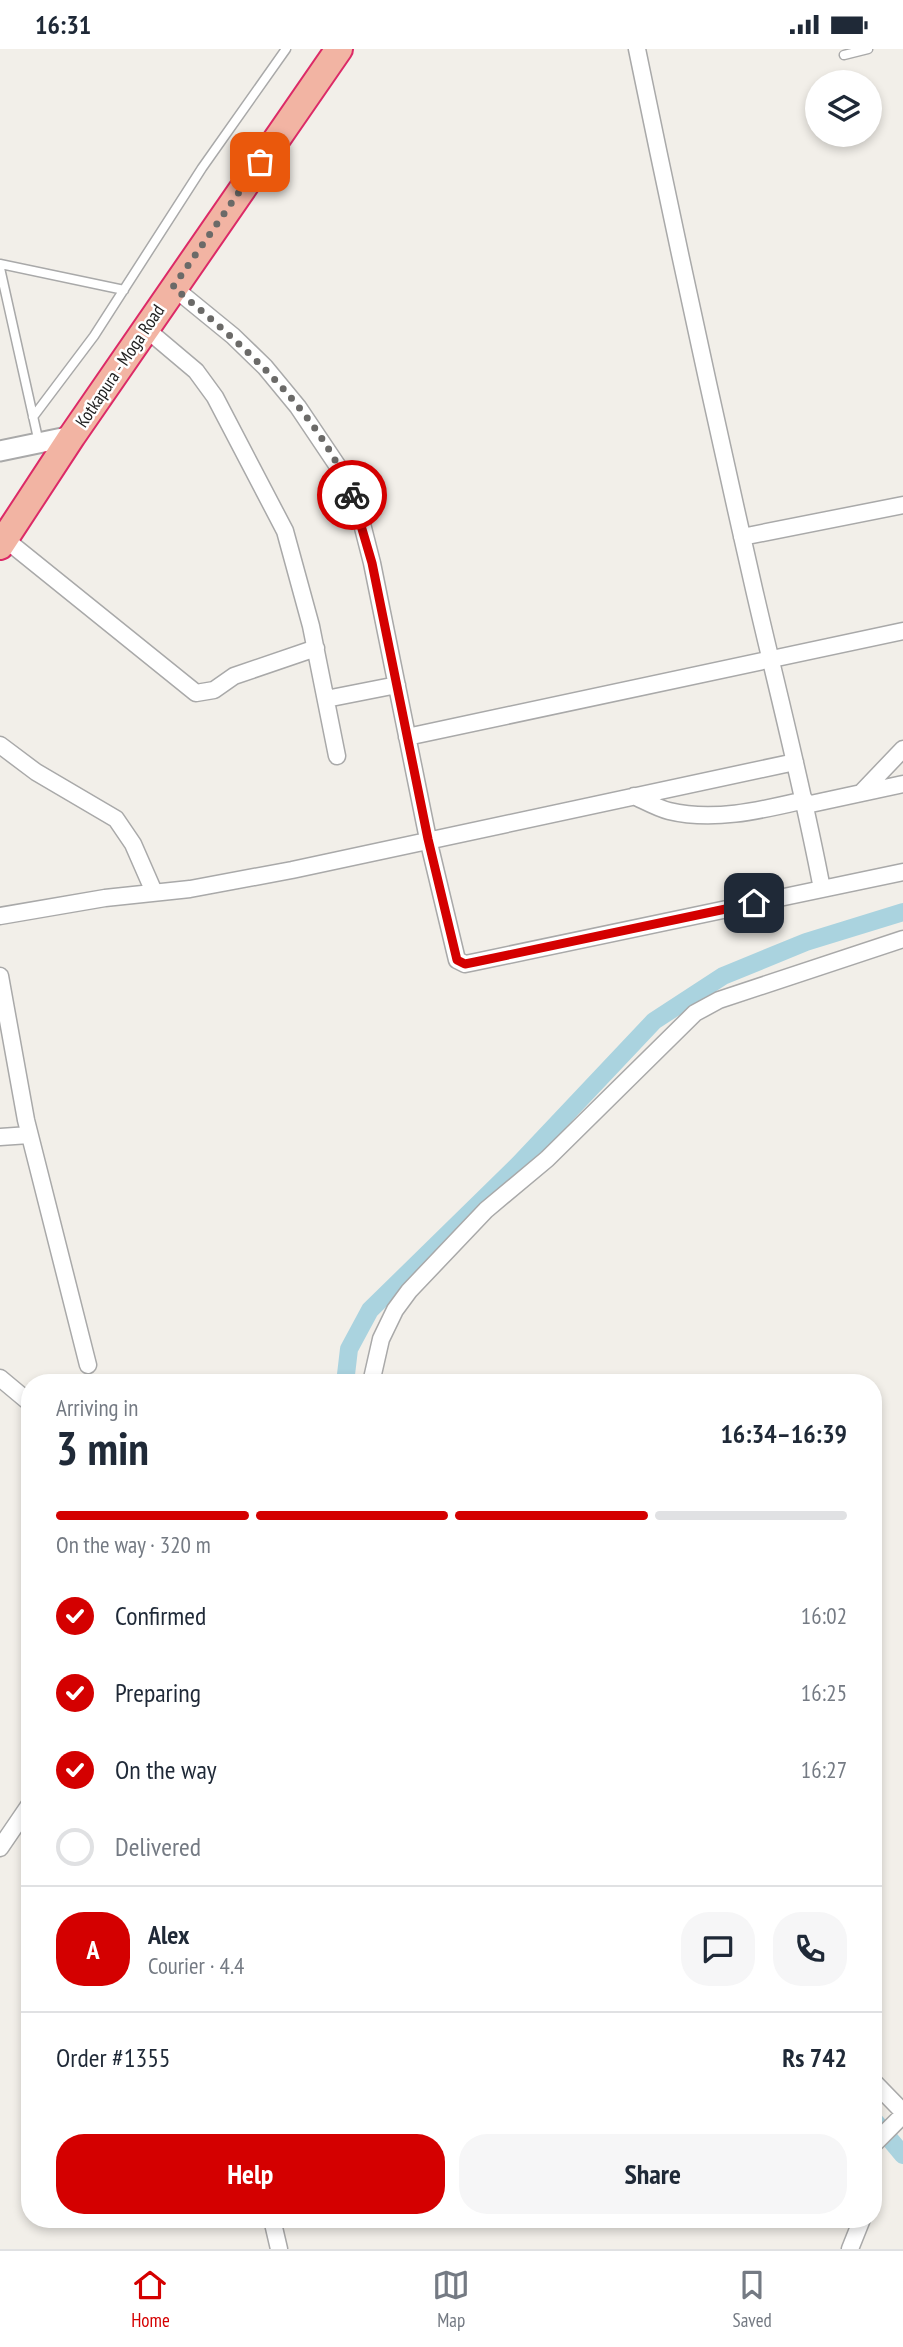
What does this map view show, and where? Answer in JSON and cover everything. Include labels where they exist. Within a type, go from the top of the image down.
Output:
[{"type":"highway","name":"Kotkapura - Moga Road","points":[[2,543],[145,328],[339,49]]},
{"type":"street","points":[[637,49],[703,367],[806,803],[822,890]]},
{"type":"street","points":[[173,287],[233,336],[265,367],[298,407],[343,474],[360,516],[372,563],[428,839],[457,960],[465,964],[903,872]]},
{"type":"street","points":[[145,328],[196,371],[215,397],[285,531],[316,648],[337,756]]},
{"type":"street","points":[[0,451],[72,436]]},
{"type":"street","points":[[742,537],[903,505]]},
{"type":"street","points":[[2,543],[196,693],[214,690],[243,672],[316,648]]},
{"type":"street","points":[[407,737],[903,631]]},
{"type":"street","points":[[326,699],[397,685]]},
{"type":"street","points":[[0,745],[36,772],[116,819],[133,844],[154,892]]},
{"type":"street","points":[[860,793],[903,749]]},
{"type":"street","points":[[0,916],[190,889],[292,870],[796,762]]},
{"type":"street","points":[[634,796],[668,810],[742,814],[903,784]]},
{"type":"street","points":[[373,1374],[380,1339],[395,1310],[409,1291],[486,1210],[547,1159],[695,1013],[719,1000],[903,939]]},
{"type":"street","points":[[0,976],[3,1008],[30,1135],[88,1365]]},
{"type":"street","points":[[0,1136],[30,1135]]},
{"type":"street","points":[[0,1378],[21,1396]]},
{"type":"street","points":[[0,1848],[21,1817]]},
{"type":"street","points":[[882,2092],[902,2116],[882,2136]]},
{"type":"street","points":[[274,2228],[279,2249]]},
{"type":"street","points":[[850,2249],[858,2228]]},
{"type":"lane","points":[[33,417],[94,336],[202,168],[286,49]]},
{"type":"lane","points":[[845,55],[868,49]]},
{"type":"lane","points":[[38,443],[0,266],[124,290]]},
{"type":"waterway","points":[[346,1374],[349,1349],[370,1310],[520,1163],[654,1021],[723,976],[806,942],[903,912]]},
{"type":"waterway","points":[[882,2130],[903,2155]]},
{"type":"way so far","points":[[260,162],[173,287],[233,336],[265,367],[298,407],[343,474],[352,495]]},
{"type":"route","points":[[352,495],[372,563],[428,839],[457,960],[465,964],[754,903]]}]
